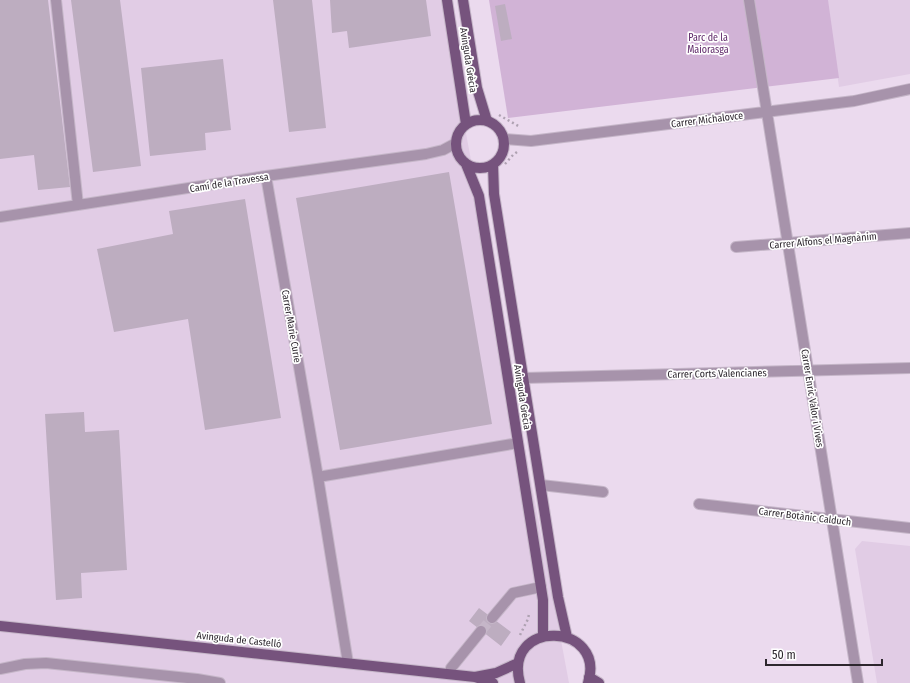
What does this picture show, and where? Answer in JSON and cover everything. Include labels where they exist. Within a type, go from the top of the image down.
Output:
[{"type":"main road","name":"Avinguda Grècia","points":[[447,0],[466,124]]},
{"type":"main road","name":"Avinguda Grècia","points":[[463,0],[477,88],[487,121]]},
{"type":"main road","points":[[476,121],[487,121],[498,128],[504,139],[502,154],[493,165],[479,169],[466,164],[458,155],[456,143],[459,132],[466,124],[476,121]]},
{"type":"main road","name":"Avinguda Grècia","points":[[466,164],[479,196],[543,600],[543,636]]},
{"type":"main road","name":"Avinguda Grècia","points":[[493,165],[494,194],[558,597],[567,637]]},
{"type":"main road","name":"Avinguda de Castelló","points":[[0,626],[450,674],[475,677],[493,683]]},
{"type":"main road","points":[[520,683],[518,663],[521,654],[534,640],[543,636],[555,634],[567,637],[578,644],[586,653],[590,665],[589,680],[599,683]]},
{"type":"main road","name":"Avinguda de Castelló","points":[[475,677],[496,673],[518,663]]},
{"type":"street","points":[[56,0],[78,205]]},
{"type":"street","name":"Carrer Enric Valor i Vives","points":[[749,0],[858,683]]},
{"type":"street","name":"Carrer Michalovce","points":[[504,139],[531,141],[767,112],[854,101],[910,88]]},
{"type":"street","name":"Camí de la Travessa","points":[[0,218],[266,176],[426,154],[443,150],[456,143]]},
{"type":"street","name":"Carrer Marie Curie","points":[[266,176],[318,477],[348,663]]},
{"type":"street","name":"Carrer Alfons el Magnànim","points":[[736,247],[910,233]]},
{"type":"street","name":"Carrer Corts Valencianes","points":[[524,378],[910,368]]},
{"type":"street","points":[[318,477],[518,443]]},
{"type":"street","points":[[541,485],[603,492]]},
{"type":"street","name":"Carrer Botànic Calduch","points":[[699,504],[910,528]]},
{"type":"street","points":[[492,618],[513,593],[541,587]]},
{"type":"street","points":[[450,674],[451,668],[482,631]]},
{"type":"street","points":[[0,669],[25,664],[46,663],[197,679],[220,683]]},
{"type":"shaded area","points":[[0,0],[441,0],[569,683],[0,683]]},
{"type":"shaded area","points":[[827,0],[910,0],[910,74],[839,87]]},
{"type":"shaded area","points":[[862,541],[910,546],[910,683],[877,683],[855,549]]},
{"type":"green space","name":"Parc de la Maiorasga","points":[[489,0],[828,0],[839,78],[508,118]]},
{"type":"building","points":[[0,0],[48,0],[70,187],[38,190],[34,155],[0,159]]},
{"type":"building","points":[[71,0],[120,0],[141,166],[93,172]]},
{"type":"building","points":[[273,0],[312,0],[326,128],[289,132]]},
{"type":"building","points":[[330,0],[426,0],[431,36],[349,48],[347,31],[332,33]]},
{"type":"building","points":[[505,4],[512,39],[501,41],[495,6]]},
{"type":"building","points":[[223,59],[231,130],[205,133],[206,150],[150,156],[141,68]]},
{"type":"building","points":[[449,172],[492,424],[340,450],[296,198]]},
{"type":"building","points":[[245,199],[281,418],[205,430],[188,319],[114,332],[97,249],[173,234],[169,211]]},
{"type":"building","points":[[84,412],[85,432],[119,430],[127,570],[81,573],[82,598],[56,600],[45,414]]},
{"type":"building","points":[[479,608],[511,632],[501,646],[469,621]]},
{"type":"tunnel","points":[[481,631],[492,618]]}]
